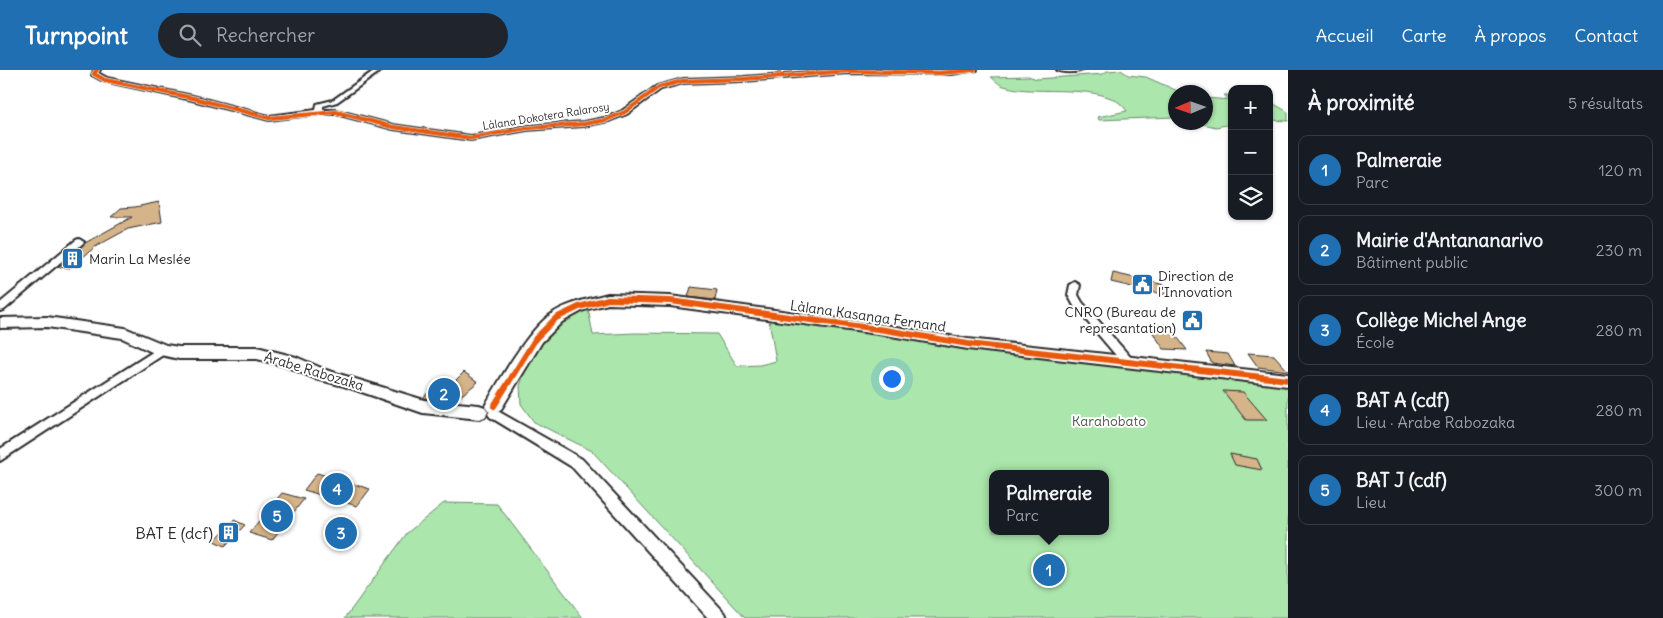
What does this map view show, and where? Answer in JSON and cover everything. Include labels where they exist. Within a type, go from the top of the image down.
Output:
[{"type":"street","name":"Làlana Dokotera Ralarosy","points":[[97,70],[94,74],[105,80],[193,98],[269,118],[316,114],[320,112],[346,114],[393,127],[471,138],[528,128],[575,125],[616,117],[643,100],[660,85],[676,81],[730,80],[824,72],[955,73],[974,70]]},
{"type":"street","points":[[320,112],[319,105],[335,101],[379,70]]},
{"type":"street","points":[[1060,70],[1067,72],[1080,70]]},
{"type":"street","points":[[0,308],[79,242]]},
{"type":"street","points":[[1075,285],[1073,294],[1078,304],[1129,363]]},
{"type":"street","name":"Làlana Kasanga Fernand","points":[[489,411],[536,338],[556,318],[608,299],[670,301],[885,330],[968,344],[1288,380]]},
{"type":"street","name":"Arabe Rabozaka","points":[[0,323],[46,322],[125,333],[162,350],[196,354],[257,353],[290,361],[322,375],[347,381],[423,406],[489,411]]},
{"type":"street","points":[[0,456],[162,350]]},
{"type":"street","points":[[489,411],[577,463],[719,618]]},
{"type":"green space","points":[[1121,70],[1128,75],[1146,77],[1168,87],[1168,117],[1099,120],[1098,117],[1127,111],[1118,101],[1088,92],[1017,89],[999,84],[991,77],[1028,76],[1037,79],[1103,74],[1107,71]]},
{"type":"green space","points":[[1213,99],[1228,100],[1228,125],[1213,126]]},
{"type":"green space","points":[[1273,103],[1288,112],[1288,121],[1273,120]]},
{"type":"green space","name":"Karahobato","points":[[588,308],[593,335],[635,333],[717,334],[737,366],[760,365],[776,361],[769,320],[1285,382],[1288,385],[1288,618],[745,618],[592,451],[534,422],[521,404],[520,386],[525,370],[543,337],[563,318]]},
{"type":"green space","points":[[444,503],[497,504],[583,618],[345,618],[407,533]]},
{"type":"building","points":[[159,202],[162,222],[128,229],[95,247],[70,268],[58,267],[85,243],[132,217],[111,217],[121,208]]},
{"type":"building","name":"Direction de l'Innovation","points":[[1113,273],[1165,285],[1166,295],[1111,282]]},
{"type":"building","points":[[691,287],[717,290],[715,300],[688,297]]},
{"type":"building","points":[[1147,324],[1168,325],[1187,350],[1164,349]]},
{"type":"building","points":[[1206,352],[1228,354],[1235,366],[1212,363]]},
{"type":"building","points":[[1248,353],[1274,355],[1288,371],[1258,367]]},
{"type":"building","points":[[464,372],[478,382],[454,401],[423,398],[433,387],[449,387]]},
{"type":"building","points":[[1223,391],[1243,392],[1267,420],[1246,420]]},
{"type":"building","points":[[1230,454],[1257,459],[1262,470],[1235,465]]},
{"type":"building","points":[[317,473],[370,489],[357,506],[304,490]]},
{"type":"building","points":[[282,493],[304,499],[272,540],[249,533]]},
{"type":"building","name":"BAT E (dcf)","points":[[234,520],[245,525],[225,546],[214,541]]},
{"type":"cycle path","points":[[97,70],[94,74],[105,80],[193,98],[269,118],[336,112],[393,127],[471,138],[527,128],[584,124],[606,120],[625,112],[659,87],[683,81],[743,79],[848,71],[940,73],[974,70]]},
{"type":"cycle path","points":[[494,406],[536,338],[556,318],[579,307],[608,299],[670,301],[885,330],[968,344],[1288,380]]},
{"type":"place","name":"Marin La Meslée","points":[[73,259]]},
{"type":"place","name":"Direction de l'Innovation","points":[[1142,284]]},
{"type":"place","name":"CNRO (Bureau de represantation)","points":[[1192,320]]},
{"type":"place","name":"Mairie d'Antananarivo","points":[[444,394]]},
{"type":"place","name":"BAT A (cdf)","points":[[337,489]]},
{"type":"place","name":"BAT J (cdf)","points":[[277,516]]},
{"type":"place","name":"BAT E (dcf)","points":[[229,533]]},
{"type":"place","name":"Collège Michel Ange","points":[[341,533]]},
{"type":"place","name":"Palmeraie","points":[[1049,570]]}]
